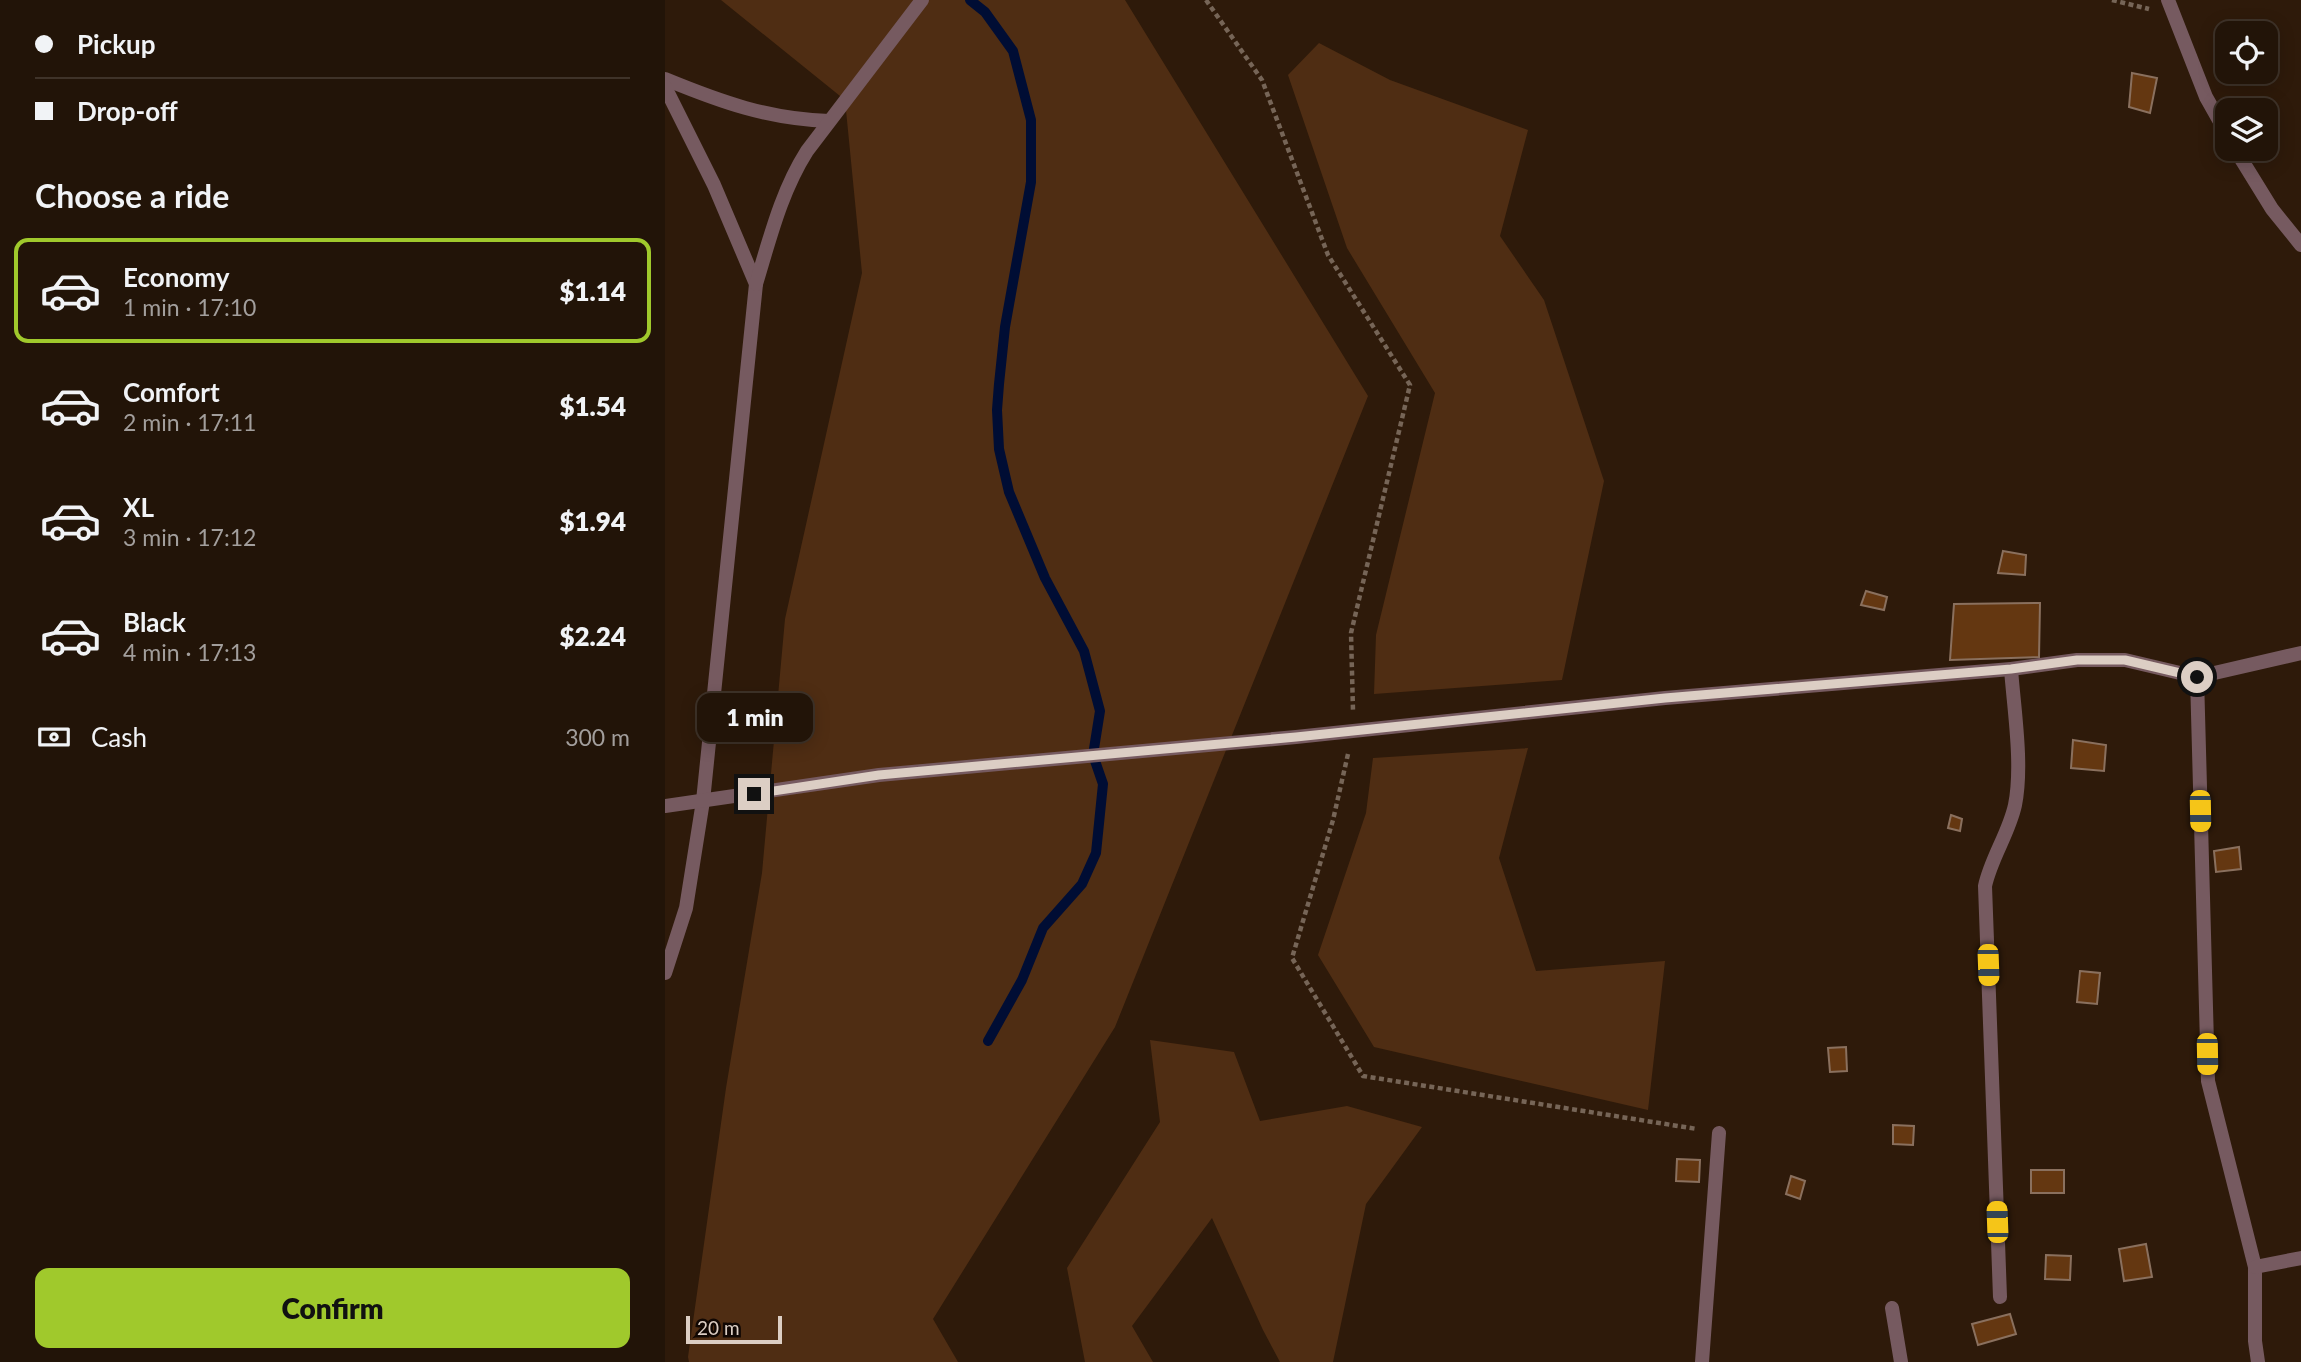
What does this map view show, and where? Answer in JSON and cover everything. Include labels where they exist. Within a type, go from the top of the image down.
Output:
[{"type":"street","points":[[665,974],[685,908],[703,801],[757,284],[781,200],[794,171],[922,0]]},
{"type":"street","points":[[2168,0],[2206,97],[2215,113]]},
{"type":"street","points":[[665,79],[729,105],[785,117],[829,121]]},
{"type":"street","points":[[665,87],[714,185],[757,284]]},
{"type":"street","points":[[2242,161],[2272,209],[2301,246]]},
{"type":"street","points":[[665,806],[879,775],[1353,731],[1665,698],[2011,669],[2077,660],[2125,660],[2197,677],[2301,653]]},
{"type":"street","points":[[2000,1297],[1985,886],[2014,807],[2018,781],[2011,669]]},
{"type":"street","points":[[2197,677],[2208,1081],[2255,1267],[2255,1341],[2259,1362]]},
{"type":"street","points":[[1702,1362],[1719,1133]]},
{"type":"street","points":[[2255,1267],[2301,1258]]},
{"type":"street","points":[[1892,1308],[1901,1362]]},
{"type":"path","points":[[1206,0],[1262,80],[1328,255],[1411,385],[1350,633],[1353,731],[1333,820],[1292,958],[1363,1076],[1719,1133]]},
{"type":"shaded area","points":[[721,0],[1125,0],[1368,396],[1115,1027],[933,1319],[958,1362],[689,1362],[688,1357],[726,1088],[762,873],[785,619],[862,273],[845,100]]},
{"type":"shaded area","points":[[1319,43],[1390,80],[1528,130],[1500,236],[1544,300],[1604,481],[1562,680],[1374,694],[1376,635],[1435,393],[1347,248],[1288,75]]},
{"type":"shaded area","points":[[1528,748],[1499,858],[1536,971],[1665,961],[1648,1110],[1374,1047],[1318,955],[1366,813],[1373,758]]},
{"type":"shaded area","points":[[1150,1040],[1234,1052],[1260,1121],[1347,1106],[1422,1127],[1366,1204],[1333,1362],[1280,1362],[1212,1218],[1132,1326],[1153,1362],[1085,1362],[1067,1268],[1160,1122]]},
{"type":"building","points":[[2132,73],[2157,78],[2150,113],[2129,107]]},
{"type":"building","points":[[2003,551],[2026,555],[2025,575],[1998,573]]},
{"type":"building","points":[[1866,591],[1887,597],[1884,610],[1861,605]]},
{"type":"building","points":[[2040,603],[2039,657],[1950,660],[1954,604]]},
{"type":"building","points":[[2073,740],[2106,745],[2104,771],[2071,768]]},
{"type":"building","points":[[1951,815],[1962,819],[1960,831],[1948,828]]},
{"type":"building","points":[[2239,847],[2241,869],[2216,872],[2214,851]]},
{"type":"building","points":[[2080,971],[2100,973],[2097,1004],[2077,1002]]},
{"type":"building","points":[[1846,1047],[1847,1071],[1830,1072],[1828,1048]]},
{"type":"building","points":[[1893,1125],[1914,1126],[1913,1145],[1893,1144]]},
{"type":"building","points":[[1677,1159],[1700,1160],[1699,1182],[1676,1181]]},
{"type":"building","points":[[2031,1170],[2064,1170],[2064,1193],[2031,1193]]},
{"type":"building","points":[[1791,1176],[1805,1181],[1800,1199],[1786,1194]]},
{"type":"building","points":[[2146,1244],[2152,1277],[2124,1281],[2119,1249]]},
{"type":"building","points":[[2046,1255],[2071,1256],[2070,1280],[2045,1279]]},
{"type":"building","points":[[2010,1314],[2016,1334],[1978,1345],[1972,1324]]},
{"type":"waterway","points":[[970,0],[985,12],[1013,51],[1031,120],[1031,182],[1005,327],[999,384],[999,449],[1009,492],[1045,578],[1084,651],[1100,711],[1093,755],[1103,784],[1096,853],[1082,884],[1043,928],[1022,980],[988,1041]]},
{"type":"route","points":[[754,794],[879,775],[1296,737],[1665,698],[2011,669],[2077,660],[2125,660],[2197,677]]}]
